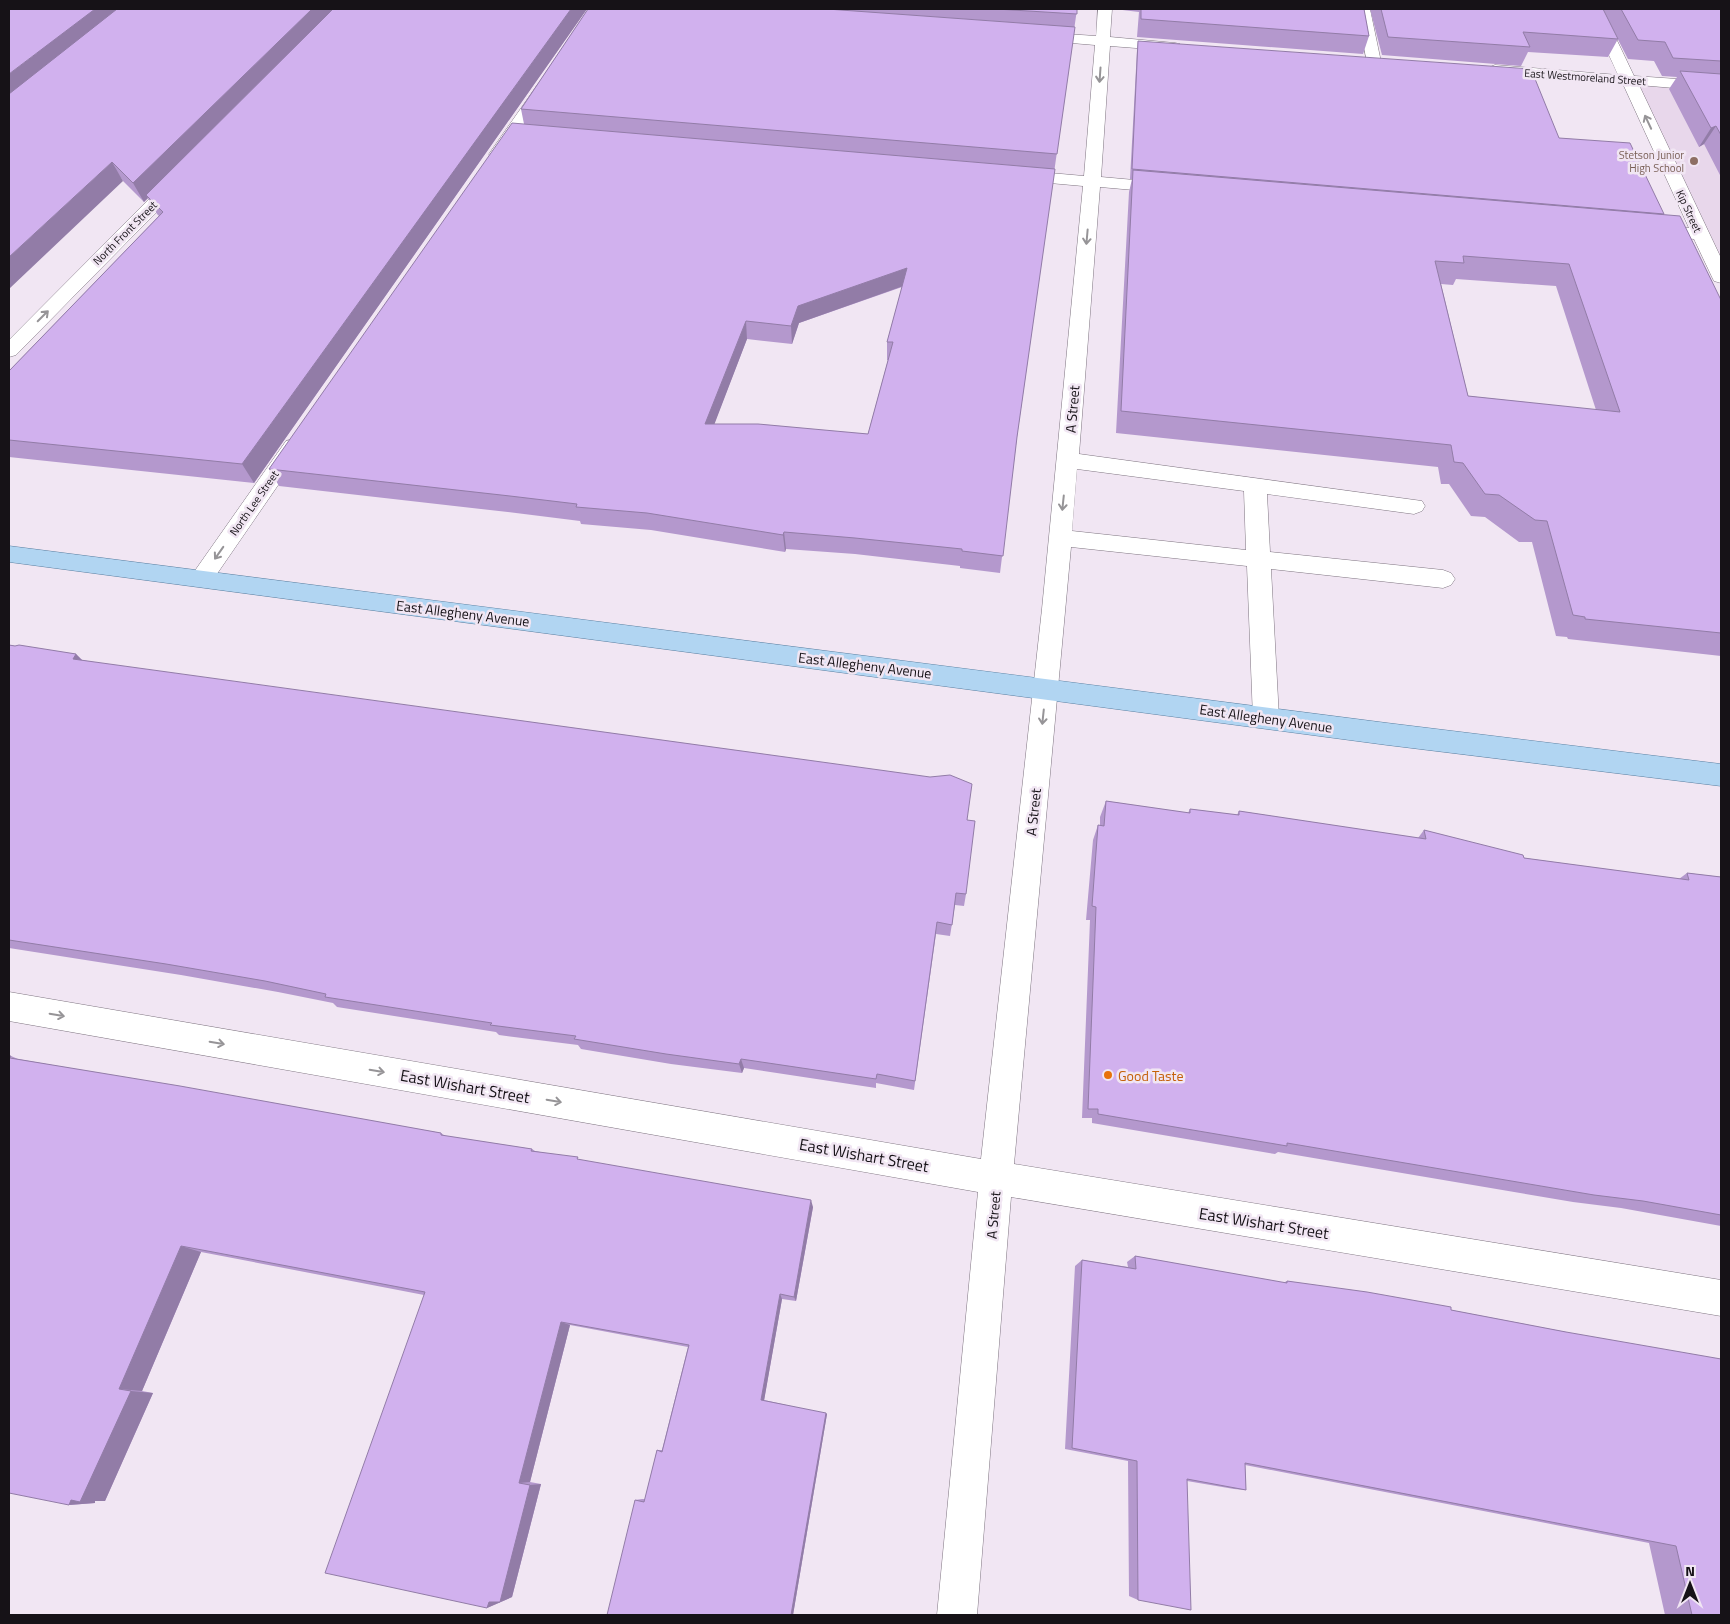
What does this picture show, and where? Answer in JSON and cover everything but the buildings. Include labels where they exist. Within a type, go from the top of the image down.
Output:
[{"type":"main road","name":"East Allegheny Avenue","points":[[9,554],[1266,718],[1721,775]]},
{"type":"street","name":"A Street","points":[[957,1615],[996,1178],[1046,688],[1092,182],[1105,9]]},
{"type":"street","points":[[1355,60],[1379,62],[1363,9]]},
{"type":"street","name":"Kip Street","points":[[1595,9],[1721,277]]},
{"type":"street","points":[[1025,36],[1190,48]]},
{"type":"street","name":"East Westmoreland Street","points":[[1482,70],[1721,87]]},
{"type":"street","points":[[489,166],[553,71]]},
{"type":"street","points":[[511,133],[531,135]]},
{"type":"street","name":"North Front Street","points":[[9,351],[188,170]]},
{"type":"street","points":[[995,174],[1182,189]]},
{"type":"street","points":[[1640,229],[1700,234]]},
{"type":"street","name":"North Lee Street","points":[[202,578],[302,434]]},
{"type":"street","points":[[1067,460],[1414,506]]},
{"type":"street","points":[[1255,485],[1266,718]]},
{"type":"street","points":[[1059,538],[1259,558],[1442,580]]},
{"type":"street","name":"East Wishart Street","points":[[9,1006],[996,1178],[1721,1298]]},
{"type":"shaded area","name":"Stetson Junior High School","points":[[1629,80],[1721,87],[1721,277],[1700,234]]},
{"type":"place","name":"Stetson Junior High School","points":[[1694,161]]},
{"type":"place","name":"Good Taste","points":[[1108,1075]]}]
